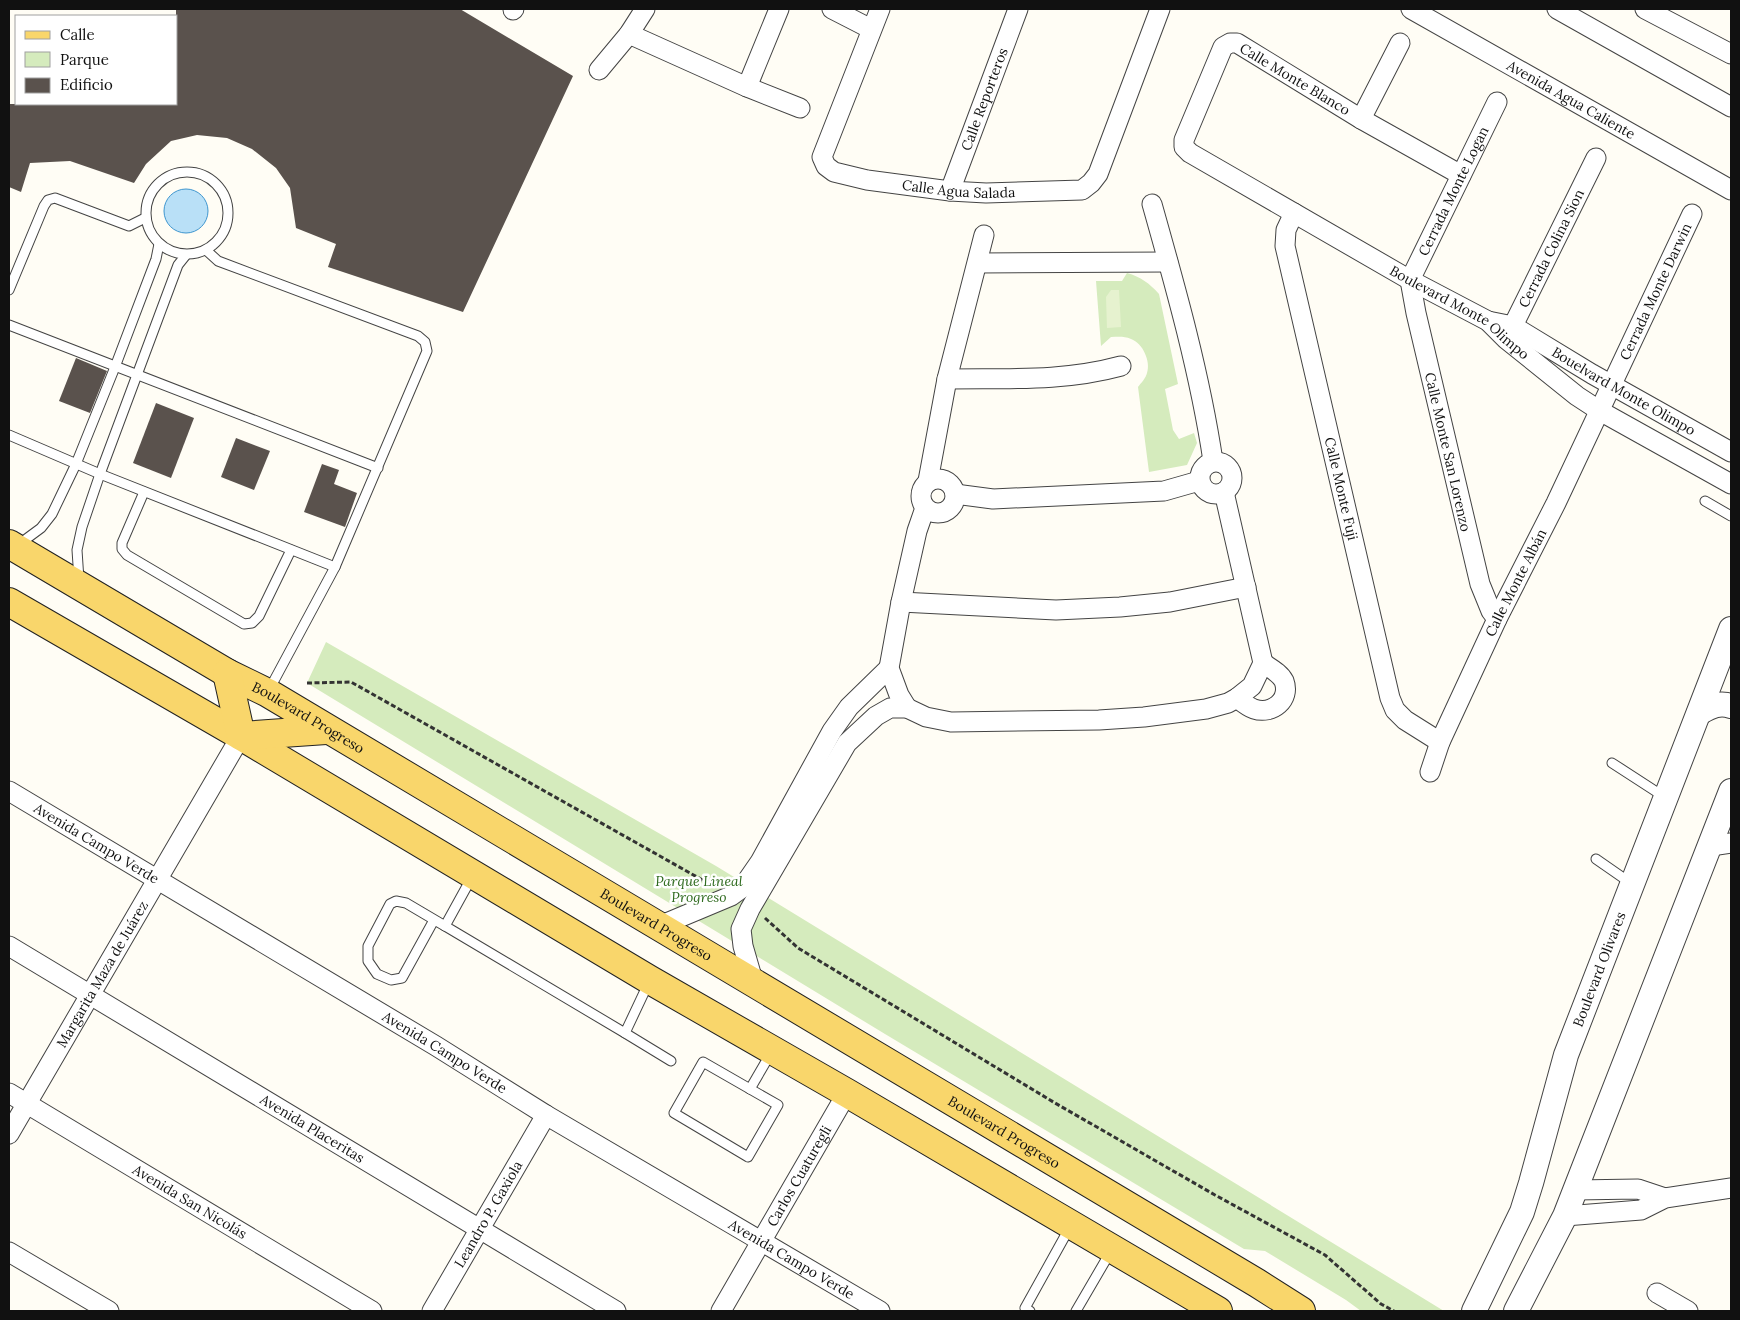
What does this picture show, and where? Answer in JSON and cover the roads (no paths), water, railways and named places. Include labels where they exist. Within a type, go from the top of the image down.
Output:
[{"type":"main road","name":"Boulevard Progreso","points":[[12,546],[227,673],[268,693],[326,730],[1301,1311]]},
{"type":"main road","points":[[9,602],[241,736],[650,980],[847,1093],[1218,1311]]},
{"type":"main road","points":[[227,673],[241,736]]},
{"type":"main road","points":[[241,736],[326,730]]},
{"type":"street","points":[[599,70],[629,34],[644,9]]},
{"type":"street","points":[[747,88],[779,9]]},
{"type":"street","points":[[838,10],[872,29],[880,9]]},
{"type":"street","name":"Calle Reporteros","points":[[950,191],[1018,9]]},
{"type":"street","name":"Calle Agua Salada","points":[[872,29],[822,157],[826,166],[834,172],[868,180],[950,191],[986,193],[1082,190],[1098,174],[1160,9]]},
{"type":"street","name":"Avenida Agua Caliente","points":[[1411,9],[1731,190]]},
{"type":"street","points":[[1557,9],[1731,107]]},
{"type":"street","points":[[1645,9],[1731,54]]},
{"type":"street","points":[[629,34],[747,88],[800,108]]},
{"type":"street","name":"Calle Monte Blanco","points":[[1184,147],[1184,140],[1223,46],[1237,43],[1361,119],[1460,175]]},
{"type":"street","points":[[1361,119],[1400,43]]},
{"type":"street","name":"Cerrada Monte Logan","points":[[1410,280],[1460,175],[1498,102]]},
{"type":"street","name":"Boulevard Monte Olimpo","points":[[1184,147],[1190,153],[1410,280],[1510,333],[1577,396],[1606,397],[1731,484]]},
{"type":"street","name":"Cerrada Colina Sion","points":[[1510,333],[1596,158]]},
{"type":"street","points":[[1152,204],[1186,326],[1207,420],[1212,461]]},
{"type":"street","name":"Calle Monte Fuji","points":[[1294,213],[1286,230],[1285,246],[1390,698],[1395,710],[1405,720],[1440,742]]},
{"type":"street","name":"Cerrada Monte Darwin","points":[[1606,397],[1692,214]]},
{"type":"street","points":[[928,481],[933,478],[945,480],[954,488],[956,494],[952,506],[942,513],[930,512],[925,508],[922,503],[921,491],[928,481],[947,379],[984,235]]},
{"type":"street","points":[[978,263],[1168,262]]},
{"type":"street","name":"Calle Monte San Lorenzo","points":[[1410,280],[1416,313],[1480,584],[1491,611],[1497,619]]},
{"type":"street","name":"Bouelvard Monte Olimpo","points":[[1510,333],[1592,374],[1606,397],[1731,452]]},
{"type":"street","points":[[947,379],[1052,378],[1094,373],[1121,366]]},
{"type":"street","name":"Calle Monte Albán","points":[[1430,772],[1440,742],[1497,619],[1556,503],[1606,397]]},
{"type":"street","points":[[1212,461],[1218,461],[1227,466],[1232,474],[1231,485],[1224,492],[1209,493],[1201,486],[1199,475],[1204,466],[1212,461]]},
{"type":"street","points":[[956,494],[994,499],[1164,491],[1200,480]]},
{"type":"street","points":[[754,984],[743,946],[741,929],[745,898],[848,743],[876,716],[890,708],[907,708],[926,717],[951,722],[1099,720],[1144,717],[1206,709],[1238,698],[1252,686],[1263,663],[1224,492]]},
{"type":"street","points":[[907,708],[898,695],[889,668],[901,602],[917,531],[925,508]]},
{"type":"street","points":[[901,602],[1056,610],[1170,602],[1246,587]]},
{"type":"street","name":"Boulevard Olivares","points":[[1474,1311],[1522,1212],[1566,1056],[1731,629]]},
{"type":"street","points":[[1238,698],[1253,709],[1264,711],[1272,710],[1283,699],[1284,681],[1277,673],[1263,663]]},
{"type":"street","points":[[769,861],[832,731],[849,707],[889,668]]},
{"type":"street","points":[[1699,713],[1715,705],[1724,704],[1731,706]]},
{"type":"street","points":[[832,731],[848,743]]},
{"type":"street","name":"Margarita Maza de Juárez","points":[[9,1134],[241,736]]},
{"type":"street","name":"Avenida Campo Verde","points":[[9,791],[436,1046],[546,1115],[880,1311]]},
{"type":"street","points":[[1516,1311],[1565,1216],[1721,844],[1731,791]]},
{"type":"street","points":[[658,927],[745,898]]},
{"type":"street","name":"Avenida Placeritas","points":[[9,946],[616,1311]]},
{"type":"street","name":"Avenida San Nicolás","points":[[9,1093],[372,1311]]},
{"type":"street","name":"Carlos Cuaturegli","points":[[722,1311],[847,1093]]},
{"type":"street","name":"Leandro P. Gaxiola","points":[[432,1311],[546,1115]]},
{"type":"street","points":[[1565,1216],[1641,1210],[1665,1198],[1731,1188]]},
{"type":"street","points":[[1575,1190],[1638,1189],[1665,1198]]},
{"type":"street","points":[[9,1252],[109,1311]]},
{"type":"street","points":[[1657,1293],[1688,1311]]},
{"type":"lane","points":[[177,173],[197,173],[215,183],[226,199],[228,209],[225,229],[214,245],[196,254],[176,254],[159,244],[152,236],[145,218],[148,198],[153,189],[168,176],[177,173]]},
{"type":"lane","points":[[9,290],[48,200],[55,198],[129,226],[145,218]]},
{"type":"lane","points":[[12,546],[41,528],[52,514],[76,464],[115,367],[156,259],[159,244]]},
{"type":"lane","points":[[206,250],[218,261],[418,336],[425,342],[427,351],[335,567],[268,693]]},
{"type":"lane","points":[[79,585],[77,550],[82,527],[178,265],[186,255]]},
{"type":"lane","points":[[9,325],[378,468]]},
{"type":"lane","points":[[9,435],[144,492],[335,567]]},
{"type":"lane","points":[[144,492],[122,543],[122,548],[128,555],[244,624],[252,623],[259,616],[291,550]]},
{"type":"lane","points":[[1705,501],[1731,516]]},
{"type":"lane","points":[[1612,763],[1666,798]]},
{"type":"lane","points":[[1596,859],[1632,884]]},
{"type":"lane","points":[[445,926],[474,875]]},
{"type":"lane","points":[[434,920],[402,978],[391,980],[376,974],[368,960],[368,946],[390,904],[396,901],[406,903],[670,1061]]},
{"type":"lane","points":[[625,1033],[650,980]]},
{"type":"lane","points":[[750,1089],[773,1051]]},
{"type":"lane","points":[[703,1062],[750,1089],[778,1105],[748,1157],[674,1113],[703,1062]]},
{"type":"lane","points":[[1030,1311],[1025,1308],[1072,1225]]},
{"type":"lane","points":[[1076,1311],[1112,1249]]},
{"type":"water","points":[[182,189],[190,189],[202,195],[208,211],[202,227],[190,233],[182,233],[170,227],[164,215],[164,207],[170,195]]},
{"type":"park label","name":"Parque Lineal Progreso","points":[[699,890]]}]
